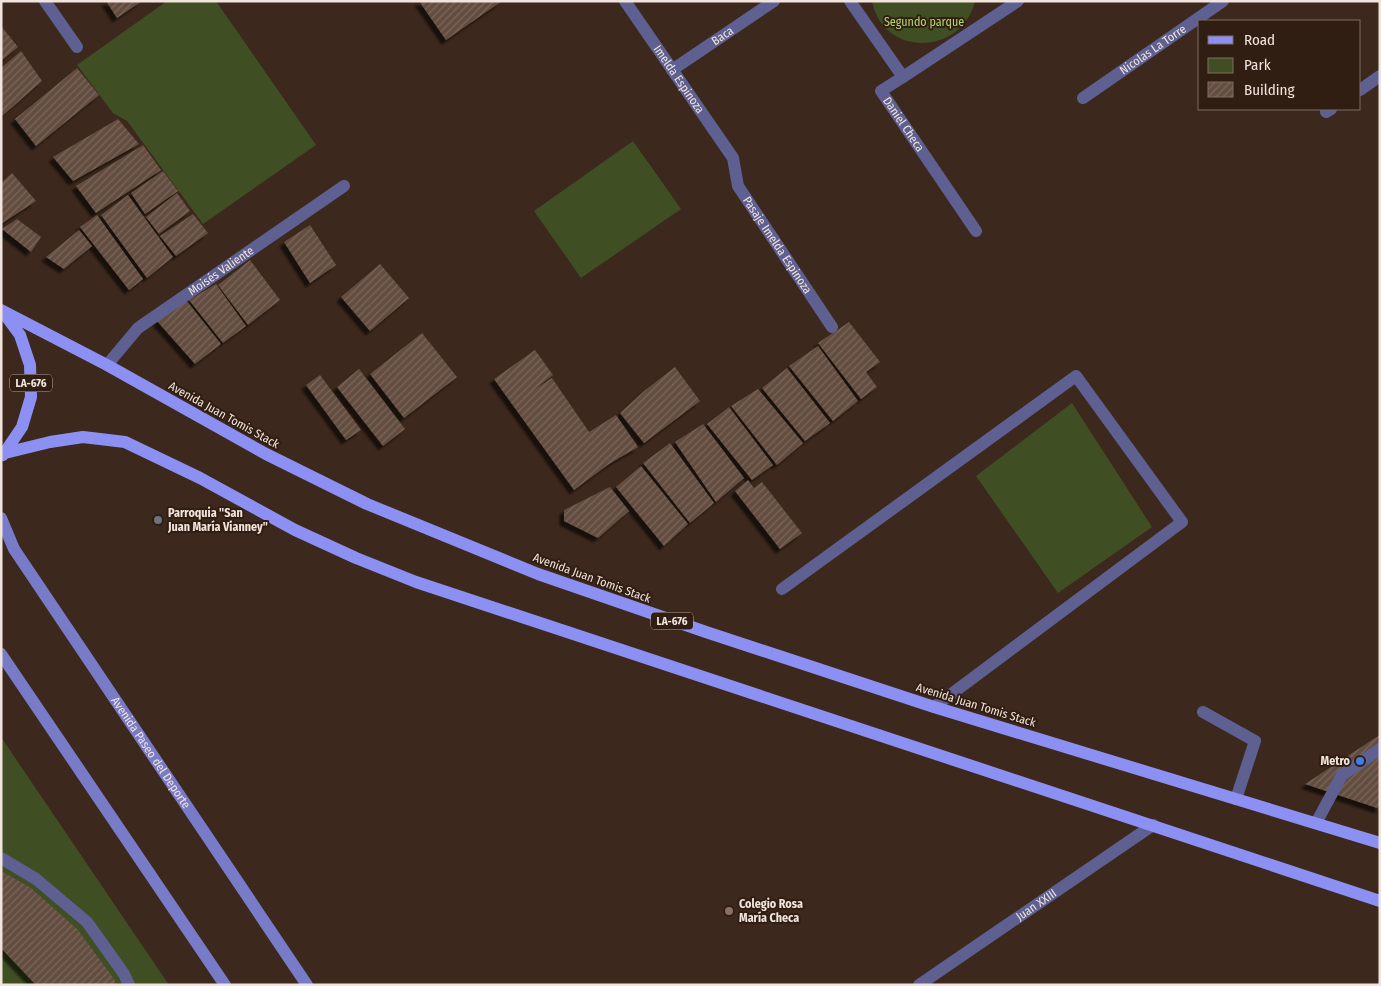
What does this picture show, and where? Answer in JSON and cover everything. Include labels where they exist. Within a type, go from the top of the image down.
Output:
[{"type":"main road","name":"Avenida Juan Tomis Stack","points":[[1,310],[107,365],[266,454],[367,504],[538,574],[934,707],[1380,843]]},
{"type":"main road","name":"LA-676","points":[[1,310],[20,335],[28,358],[31,397],[22,427],[3,455]]},
{"type":"main road","name":"LA-676","points":[[3,455],[50,442],[83,437],[125,442],[200,478],[295,530],[356,558],[416,582],[1380,901]]},
{"type":"main road","name":"Avenida Paseo del Deporte","points":[[1,518],[14,549],[307,985]]},
{"type":"main road","points":[[1,654],[225,985]]},
{"type":"street","points":[[45,1],[77,47]]},
{"type":"street","name":"Imelda Espinoza","points":[[625,1],[733,158]]},
{"type":"street","name":"Baca","points":[[672,70],[774,1]]},
{"type":"street","points":[[850,1],[903,77]]},
{"type":"street","name":"Daniel Checa","points":[[976,231],[881,91],[1018,2]]},
{"type":"street","name":"Nicolas La Torre","points":[[1083,98],[1219,2]]},
{"type":"street","points":[[1361,89],[1380,76]]},
{"type":"street","name":"Pasaje Imelda Espinoza","points":[[733,158],[738,186],[832,328]]},
{"type":"street","name":"Moisés Valiente","points":[[107,365],[138,328],[344,186]]},
{"type":"street","points":[[782,589],[1076,376],[1182,522],[934,707]]},
{"type":"street","points":[[1202,712],[1255,742],[1236,799]]},
{"type":"street","points":[[1316,823],[1342,775],[1380,749]]},
{"type":"street","name":"Juan XXIII","points":[[919,985],[1153,825]]},
{"type":"street","points":[[1,858],[36,879],[87,922],[124,974],[129,985]]},
{"type":"green space","points":[[167,1],[216,1],[316,145],[203,224],[127,121],[113,113],[77,65]]},
{"type":"green space","name":"Segundo parque","points":[[872,1],[975,1],[967,19],[955,32],[940,40],[923,43],[906,41],[891,33],[879,20]]},
{"type":"green space","points":[[633,141],[681,209],[581,278],[534,211]]},
{"type":"green space","points":[[1072,403],[1152,527],[1058,593],[976,476]]},
{"type":"green space","points":[[1,737],[169,985],[1,985]]},
{"type":"building","points":[[106,1],[142,1],[117,18]]},
{"type":"building","points":[[419,1],[502,1],[446,40]]},
{"type":"building","points":[[1,26],[18,47],[1,61]]},
{"type":"building","points":[[21,51],[42,81],[1,117],[1,68]]},
{"type":"building","points":[[77,68],[99,95],[36,146],[15,119]]},
{"type":"building","points":[[118,119],[139,144],[73,181],[53,157]]},
{"type":"building","points":[[143,145],[161,170],[96,213],[76,186]]},
{"type":"building","points":[[163,171],[178,191],[145,214],[131,193]]},
{"type":"building","points":[[12,173],[36,201],[1,224],[1,183]]},
{"type":"building","points":[[177,193],[190,211],[159,234],[146,217]]},
{"type":"building","points":[[128,195],[173,257],[147,278],[101,215]]},
{"type":"building","points":[[193,214],[208,233],[176,256],[160,236]]},
{"type":"building","points":[[97,215],[143,279],[129,290],[80,227]]},
{"type":"building","points":[[17,219],[41,237],[31,252],[2,229]]},
{"type":"building","points":[[310,225],[336,265],[310,283],[284,242]]},
{"type":"building","points":[[79,230],[92,246],[64,269],[46,257]]},
{"type":"building","points":[[250,260],[280,300],[248,325],[218,285]]},
{"type":"building","points":[[380,264],[409,298],[370,331],[341,297]]},
{"type":"building","points":[[216,284],[246,326],[223,343],[189,300]]},
{"type":"building","points":[[186,300],[221,344],[195,364],[157,321]]},
{"type":"building","points":[[849,322],[880,362],[866,372],[877,387],[861,399],[818,343]]},
{"type":"building","points":[[422,333],[457,377],[404,418],[370,374]]},
{"type":"building","points":[[818,346],[858,401],[833,421],[789,366]]},
{"type":"building","points":[[535,350],[553,375],[535,389],[552,378],[589,432],[616,415],[638,447],[609,464],[574,490],[494,379]]},
{"type":"building","points":[[675,367],[700,401],[644,443],[620,413]]},
{"type":"building","points":[[787,368],[830,423],[805,441],[762,388]]},
{"type":"building","points":[[359,369],[405,429],[383,446],[337,387]]},
{"type":"building","points":[[320,375],[361,430],[346,440],[306,385]]},
{"type":"building","points":[[758,389],[803,443],[777,465],[731,406]]},
{"type":"building","points":[[729,407],[773,465],[752,480],[707,424]]},
{"type":"building","points":[[703,424],[744,478],[716,502],[675,442]]},
{"type":"building","points":[[670,443],[714,503],[690,523],[643,463]]},
{"type":"building","points":[[641,466],[688,524],[664,546],[616,487]]},
{"type":"building","points":[[748,480],[754,488],[762,482],[802,533],[780,549],[735,491]]},
{"type":"building","points":[[610,487],[629,511],[598,538],[564,521],[564,510]]},
{"type":"building","name":"Metro","points":[[1380,735],[1380,809],[1305,784],[1375,738]]},
{"type":"building","points":[[1,871],[31,888],[78,930],[114,979],[116,985],[36,985],[1,948]]},
{"type":"place","name":"Parroquia \"San Juan María Vianney\"","points":[[158,520]]},
{"type":"place","name":"Metro","points":[[1360,761]]},
{"type":"place","name":"Colegio Rosa María Checa","points":[[729,911]]}]
